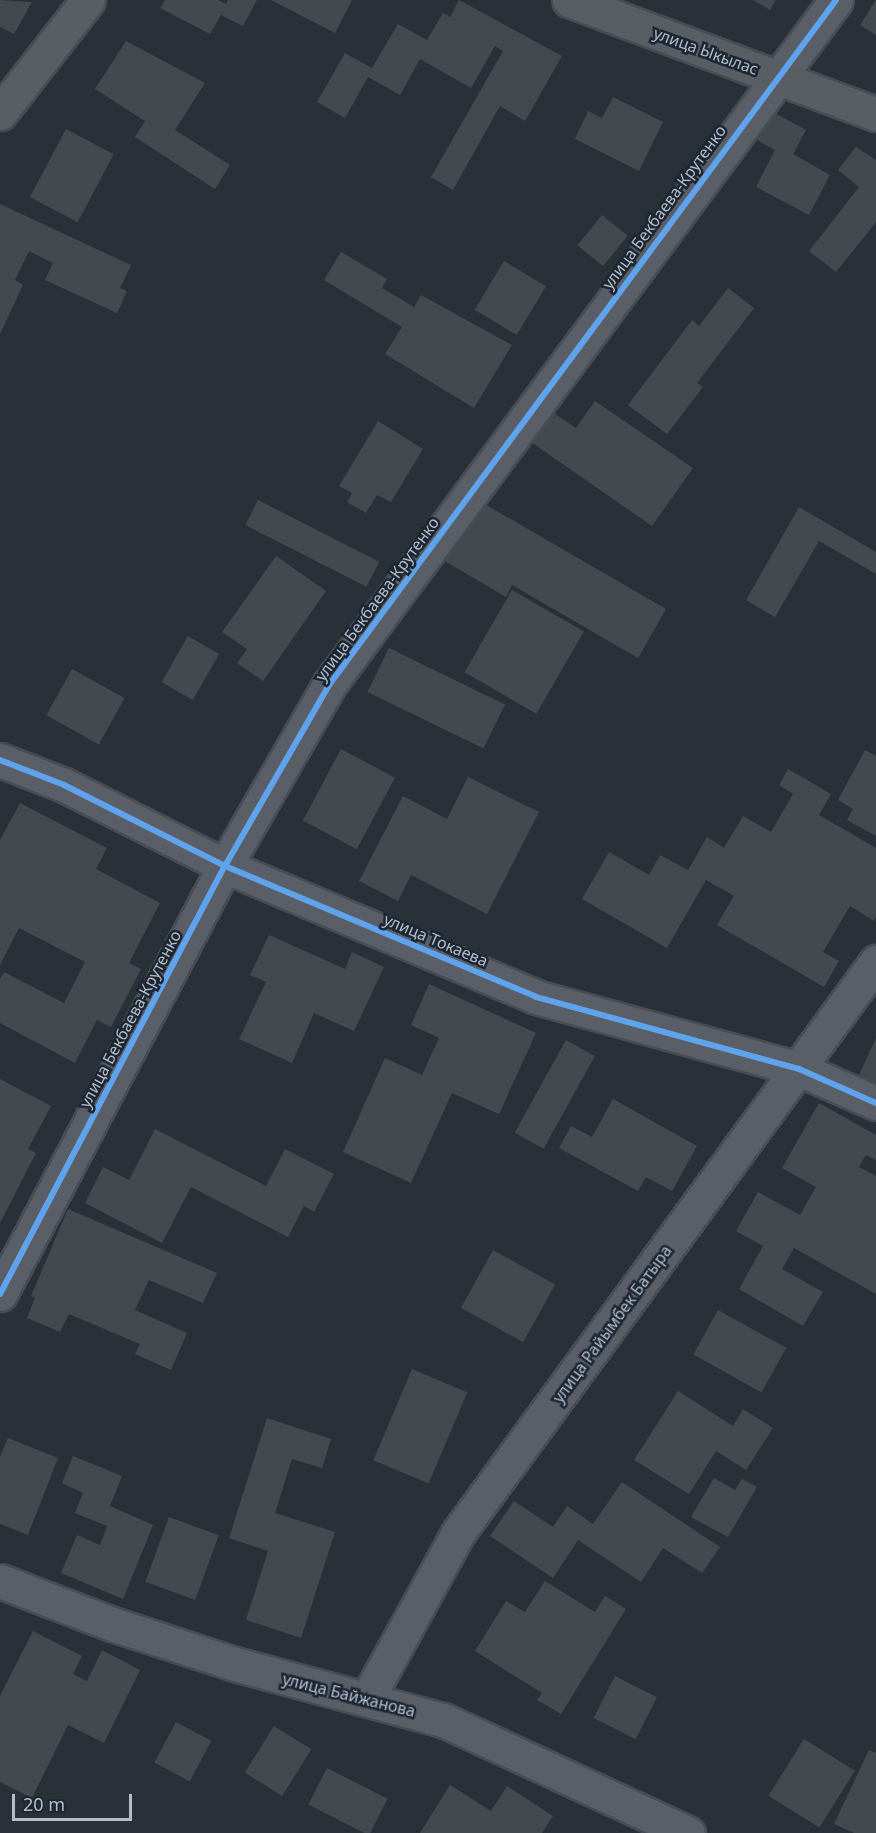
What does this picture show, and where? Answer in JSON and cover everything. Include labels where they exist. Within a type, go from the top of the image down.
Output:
[{"type":"street","points":[[0,113],[88,0]]},
{"type":"street","name":"улица Ыкылас","points":[[569,0],[876,114]]},
{"type":"street","name":"улица Бекбаева-Крутенко","points":[[0,1294],[225,866],[329,685],[836,0]]},
{"type":"street","name":"улица Токаева","points":[[0,760],[64,785],[225,866],[536,997],[799,1069],[876,1103]]},
{"type":"street","name":"улица Райымбек Батыра","points":[[368,1697],[458,1533],[876,962]]},
{"type":"street","name":"улица Байжанова","points":[[0,1581],[112,1624],[235,1664],[368,1697],[443,1720],[688,1833]]},
{"type":"building","points":[[0,0],[32,2],[14,34],[0,27]]},
{"type":"building","points":[[165,0],[218,0],[226,4],[228,0],[257,0],[243,26],[221,15],[210,34],[160,8]]},
{"type":"building","points":[[271,0],[352,0],[335,33]]},
{"type":"building","points":[[459,0],[562,56],[525,121],[500,106],[453,190],[431,177],[503,51],[495,46],[471,88],[420,59],[400,95],[368,77],[345,118],[317,102],[345,53],[372,68],[398,24],[427,40],[443,13],[450,17]]},
{"type":"building","points":[[753,0],[776,0],[770,10]]},
{"type":"building","points":[[876,0],[876,35],[860,25]]},
{"type":"building","points":[[126,41],[205,83],[175,130],[230,165],[215,189],[135,137],[145,121],[95,89]]},
{"type":"building","points":[[613,97],[663,122],[639,171],[575,139],[588,111],[602,118]]},
{"type":"building","points":[[771,111],[806,130],[793,154],[830,175],[809,215],[756,187],[775,150],[755,139]]},
{"type":"building","points":[[66,129],[114,154],[78,222],[30,197]]},
{"type":"building","points":[[856,147],[876,160],[876,222],[836,272],[809,251],[859,187],[838,170]]},
{"type":"building","points":[[0,204],[131,265],[120,288],[127,291],[117,313],[45,280],[53,263],[29,251],[15,280],[23,285],[0,334]]},
{"type":"building","points":[[602,215],[628,236],[603,266],[577,245]]},
{"type":"building","points":[[341,252],[387,279],[382,288],[414,307],[421,295],[512,345],[474,408],[385,354],[402,327],[324,280]]},
{"type":"building","points":[[504,261],[546,286],[517,335],[475,310]]},
{"type":"building","points":[[728,288],[754,308],[697,383],[703,387],[667,434],[628,405],[692,320],[699,326]]},
{"type":"building","points":[[595,401],[693,468],[652,526],[525,438],[546,408],[576,428]]},
{"type":"building","points":[[378,421],[423,449],[391,502],[377,495],[366,513],[347,502],[352,493],[339,486]]},
{"type":"building","points":[[476,499],[666,609],[638,658],[512,585],[506,597],[441,559]]},
{"type":"building","points":[[258,500],[379,562],[366,587],[245,525]]},
{"type":"building","points":[[799,507],[876,552],[876,574],[819,541],[775,617],[746,600]]},
{"type":"building","points":[[276,556],[326,591],[263,681],[237,663],[247,649],[222,632]]},
{"type":"building","points":[[512,590],[584,632],[536,714],[464,672]]},
{"type":"building","points":[[188,636],[219,654],[193,700],[162,682]]},
{"type":"building","points":[[389,648],[505,705],[483,749],[368,692]]},
{"type":"building","points":[[72,669],[124,698],[99,744],[46,715]]},
{"type":"building","points":[[341,749],[395,778],[357,849],[303,821]]},
{"type":"building","points":[[865,750],[876,756],[876,836],[847,820],[853,809],[838,800]]},
{"type":"building","points":[[788,769],[831,794],[819,815],[876,848],[876,917],[874,921],[850,906],[823,952],[839,961],[824,987],[717,925],[734,896],[706,880],[667,948],[582,899],[609,852],[649,875],[660,855],[688,870],[707,837],[724,848],[743,816],[771,832],[793,794],[779,785]]},
{"type":"building","points":[[468,777],[539,812],[487,914],[411,875],[398,901],[359,881],[403,796],[447,819]]},
{"type":"building","points":[[20,803],[107,848],[96,869],[160,903],[129,963],[141,969],[111,1027],[97,1020],[75,1063],[0,1023],[0,979],[4,972],[64,1003],[85,962],[19,928],[0,965],[0,840]]},
{"type":"building","points":[[269,935],[345,969],[352,952],[384,967],[354,1031],[314,1013],[292,1063],[239,1039],[266,982],[250,975]]},
{"type":"building","points":[[429,984],[536,1033],[499,1114],[452,1093],[411,1183],[343,1152],[385,1058],[422,1075],[439,1038],[411,1025]]},
{"type":"building","points":[[876,1038],[876,1083],[859,1075]]},
{"type":"building","points":[[566,1040],[595,1056],[543,1149],[515,1133]]},
{"type":"building","points":[[0,1079],[51,1106],[28,1149],[36,1153],[0,1223]]},
{"type":"building","points":[[613,1099],[697,1146],[672,1191],[646,1177],[638,1191],[559,1148],[571,1126],[592,1137]]},
{"type":"building","points":[[819,1103],[876,1135],[876,1160],[866,1155],[859,1167],[876,1176],[876,1294],[794,1248],[782,1269],[823,1292],[803,1326],[739,1289],[763,1246],[736,1231],[758,1192],[800,1215],[816,1187],[782,1168]]},
{"type":"building","points":[[155,1129],[266,1186],[285,1149],[334,1174],[314,1212],[304,1206],[288,1237],[191,1187],[162,1243],[85,1203],[103,1167],[129,1180]]},
{"type":"building","points":[[68,1209],[217,1273],[203,1303],[149,1280],[135,1310],[187,1333],[171,1370],[135,1354],[140,1344],[69,1314],[60,1332],[27,1318],[35,1298],[31,1296]]},
{"type":"building","points":[[493,1250],[555,1284],[523,1342],[461,1308]]},
{"type":"building","points":[[718,1310],[786,1348],[761,1392],[693,1355]]},
{"type":"building","points":[[412,1369],[467,1392],[429,1484],[373,1460]]},
{"type":"building","points":[[678,1391],[733,1426],[743,1409],[773,1428],[746,1470],[716,1451],[689,1494],[634,1460]]},
{"type":"building","points":[[267,1418],[331,1439],[322,1468],[292,1459],[275,1513],[335,1532],[301,1638],[246,1620],[268,1551],[229,1538]]},
{"type":"building","points":[[8,1438],[58,1458],[28,1535],[0,1524],[0,1457]]},
{"type":"building","points":[[73,1456],[122,1476],[110,1506],[153,1525],[123,1599],[61,1573],[77,1535],[100,1545],[107,1526],[75,1513],[83,1493],[62,1483]]},
{"type":"building","points":[[714,1478],[735,1490],[742,1479],[757,1487],[728,1537],[691,1517]]},
{"type":"building","points":[[622,1482],[720,1547],[702,1573],[663,1548],[641,1582],[578,1540],[553,1578],[490,1536],[514,1501],[553,1527],[567,1506],[593,1524]]},
{"type":"building","points":[[169,1517],[219,1535],[195,1600],[145,1582]]},
{"type":"building","points":[[545,1581],[595,1612],[605,1596],[626,1609],[561,1714],[537,1700],[542,1693],[475,1651],[506,1601],[525,1612]]},
{"type":"building","points":[[33,1631],[82,1656],[73,1674],[87,1681],[102,1650],[140,1670],[104,1743],[68,1725],[32,1798],[0,1782],[0,1696]]},
{"type":"building","points":[[615,1676],[657,1697],[636,1739],[594,1718]]},
{"type":"building","points":[[176,1722],[211,1741],[190,1781],[154,1763]]},
{"type":"building","points":[[274,1726],[311,1749],[282,1796],[245,1773]]},
{"type":"building","points":[[804,1739],[855,1771],[819,1828],[768,1796]]},
{"type":"building","points":[[869,1750],[876,1753],[876,1833],[854,1833],[834,1824]]},
{"type":"building","points":[[327,1768],[388,1799],[370,1833],[364,1833],[308,1805]]},
{"type":"building","points":[[450,1785],[491,1811],[507,1786],[553,1816],[542,1833],[420,1833]]},
{"type":"cycle path","points":[[0,1294],[225,866],[329,685],[836,0]]},
{"type":"cycle path","points":[[0,760],[64,785],[225,866],[536,997],[799,1069],[876,1103]]}]
